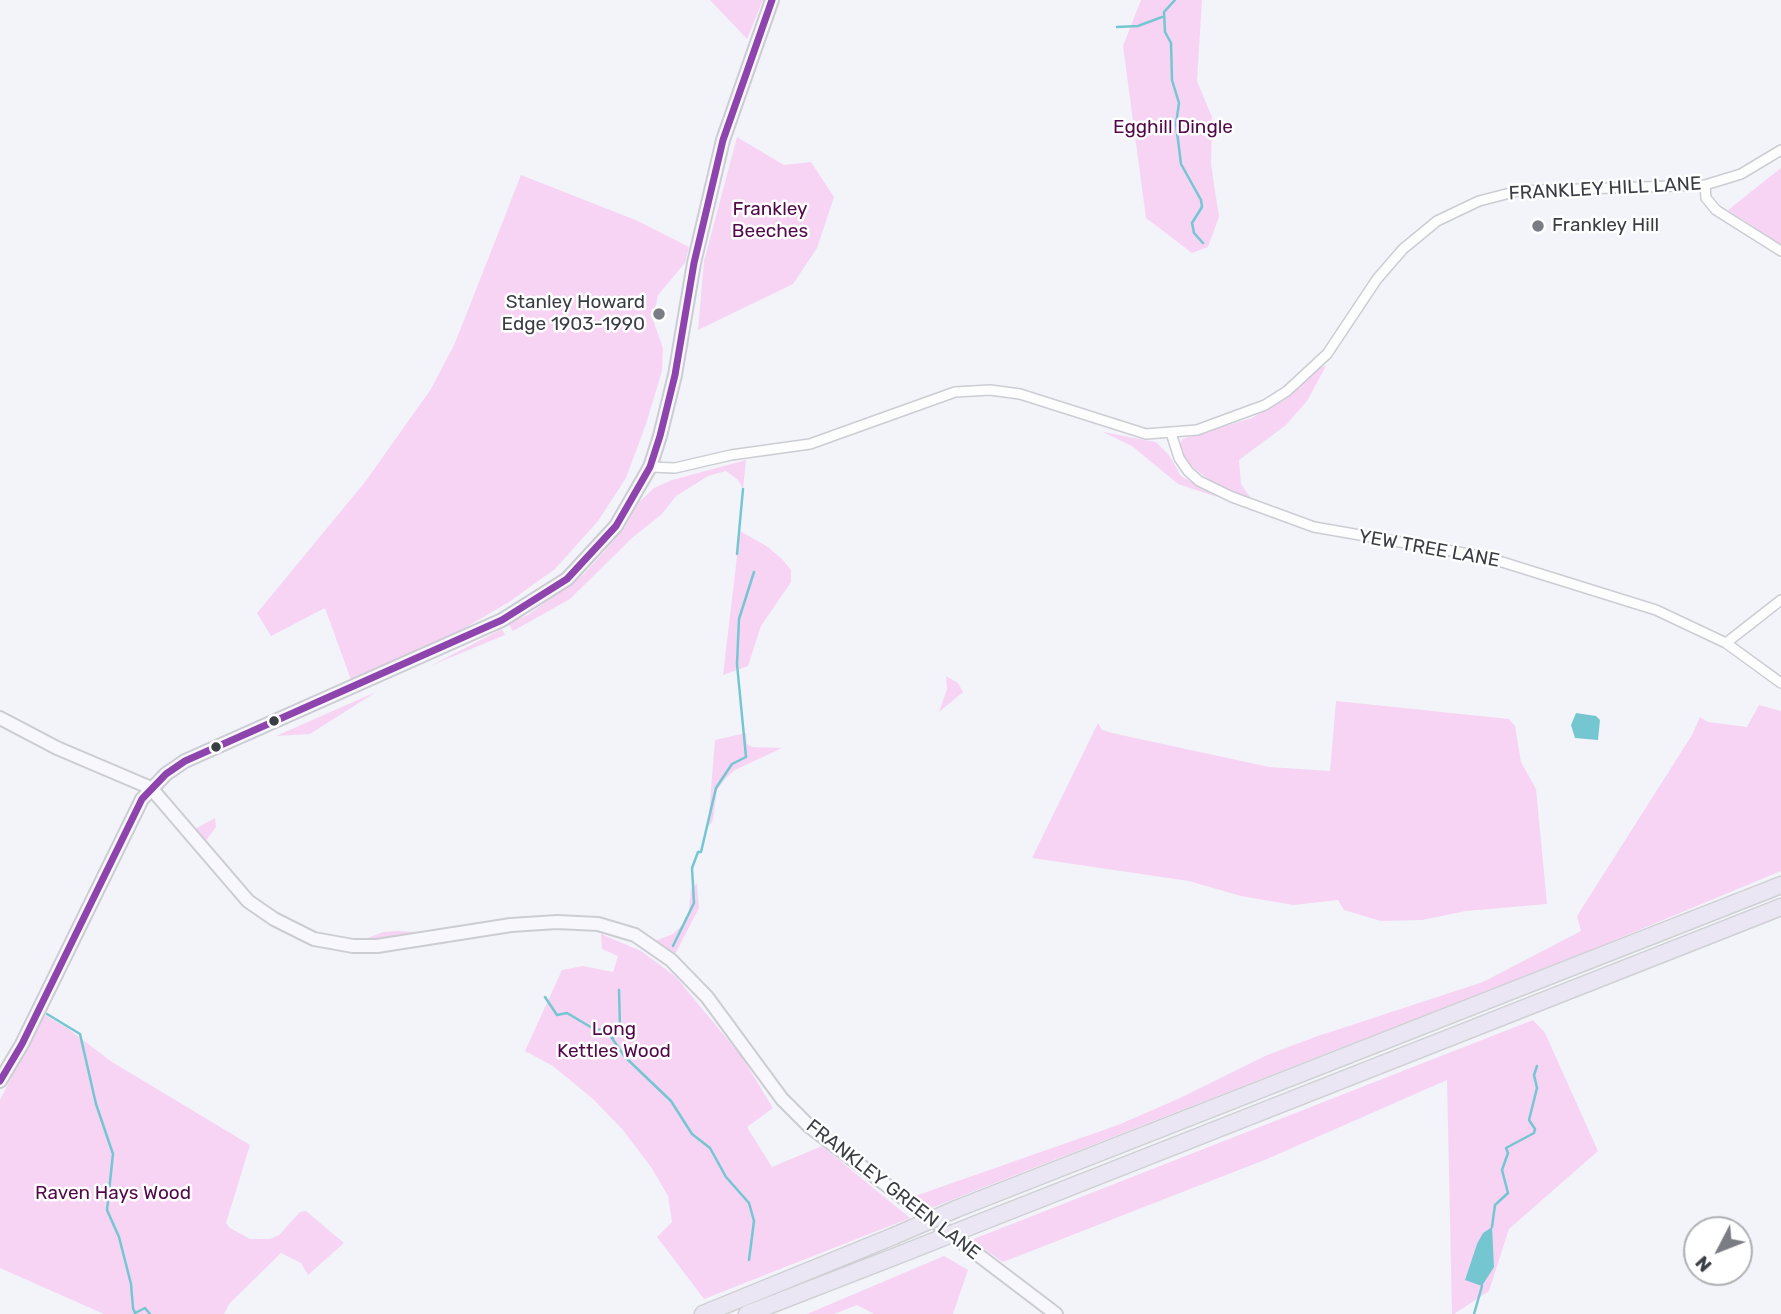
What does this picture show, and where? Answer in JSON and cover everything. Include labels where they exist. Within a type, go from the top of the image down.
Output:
[{"type":"highway","points":[[702,1314],[956,1209],[1781,885]]},
{"type":"highway","points":[[747,1314],[1781,907]]},
{"type":"street","points":[[0,1081],[150,788],[185,761],[457,641],[538,599],[567,579],[606,540],[634,498],[650,467],[675,375],[694,263],[723,140],[772,0]]},
{"type":"street","name":"FRANKLEY HILL LANE","points":[[650,467],[675,468],[731,455],[810,444],[955,392],[990,390],[1020,394],[1146,434],[1171,433],[1222,424],[1265,405],[1287,391],[1327,354],[1377,279],[1403,249],[1437,221],[1479,201],[1518,191],[1705,185],[1741,174],[1781,150]]},
{"type":"street","points":[[1705,185],[1706,198],[1716,210],[1781,251]]},
{"type":"street","name":"YEW TREE LANE","points":[[1171,433],[1179,458],[1199,481],[1274,514],[1359,537],[1514,564],[1656,610],[1726,643],[1781,683]]},
{"type":"street","points":[[1726,643],[1781,600]]},
{"type":"street","points":[[0,718],[68,753],[150,788]]},
{"type":"street","name":"FRANKLEY GREEN LANE","points":[[150,788],[248,901],[274,919],[314,939],[352,946],[377,946],[511,925],[557,922],[598,924],[621,929],[652,945],[707,997],[768,1081],[810,1127],[1056,1314]]},
{"type":"green space","points":[[710,0],[763,0],[747,39]]},
{"type":"green space","name":"Egghill Dingle","points":[[1141,0],[1202,0],[1197,81],[1212,117],[1211,164],[1219,217],[1208,247],[1192,253],[1146,218],[1123,46]]},
{"type":"green space","name":"Frankley Beeches","points":[[737,137],[784,165],[811,162],[834,197],[817,248],[793,284],[698,330],[704,261]]},
{"type":"green space","points":[[1781,168],[1781,245],[1728,210]]},
{"type":"green space","points":[[521,175],[638,221],[689,247],[685,263],[658,295],[653,320],[663,348],[662,371],[646,424],[626,478],[598,521],[555,569],[509,602],[446,639],[351,680],[325,608],[271,636],[257,613],[365,482],[431,389],[455,343]]},
{"type":"green space","points":[[1326,366],[1307,401],[1286,425],[1239,460],[1241,484],[1252,500],[1217,486],[1185,461],[1178,449],[1182,439],[1252,418],[1290,394],[1317,368]]},
{"type":"green space","points":[[1103,432],[1156,442],[1169,455],[1181,476],[1217,497],[1178,484],[1132,446]]},
{"type":"green space","points":[[746,460],[743,489],[738,480],[726,471],[708,476],[676,496],[662,514],[632,538],[570,599],[513,631],[508,623],[528,615],[585,573],[624,529],[639,502],[654,488],[672,480]]},
{"type":"green space","points":[[740,531],[768,547],[782,559],[791,570],[791,582],[761,626],[748,666],[723,675]]},
{"type":"green space","points":[[502,629],[505,635],[430,666]]},
{"type":"green space","points":[[946,676],[958,683],[963,692],[939,712],[947,689]]},
{"type":"green space","points":[[376,692],[310,734],[276,736]]},
{"type":"green space","points":[[1336,701],[1509,719],[1515,726],[1521,762],[1536,789],[1547,904],[1466,911],[1422,920],[1381,921],[1344,910],[1338,900],[1293,905],[1241,896],[1189,881],[1032,858],[1098,723],[1102,730],[1112,733],[1269,767],[1330,771]]},
{"type":"green space","points":[[1759,705],[1781,711],[1781,871],[1591,950],[931,1208],[915,1196],[1118,1125],[1265,1056],[1315,1037],[1483,982],[1581,931],[1577,916],[1692,735],[1700,717],[1708,722],[1747,727]]},
{"type":"green space","points":[[746,733],[747,744],[752,747],[782,748],[735,770],[725,779],[717,790],[713,820],[708,827],[715,740]]},
{"type":"green space","points":[[215,818],[216,827],[205,842],[195,829]]},
{"type":"green space","points":[[697,883],[699,908],[674,956],[655,941],[673,934],[688,919],[691,889]]},
{"type":"green space","points":[[383,932],[436,933],[377,942],[363,940]]},
{"type":"green space","name":"Long Kettles Wood","points":[[601,934],[641,951],[675,976],[742,1057],[773,1108],[747,1127],[772,1167],[822,1146],[910,1218],[704,1299],[657,1237],[672,1222],[668,1196],[651,1167],[622,1129],[593,1099],[553,1066],[525,1051],[562,970],[583,966],[613,972],[618,956],[602,949]]},
{"type":"green space","name":"Raven Hays Wood","points":[[43,1014],[67,1028],[112,1062],[250,1145],[226,1223],[230,1228],[250,1239],[270,1239],[279,1235],[300,1212],[306,1211],[344,1243],[308,1275],[301,1263],[281,1253],[229,1304],[224,1314],[104,1314],[0,1268],[0,1100]]},
{"type":"green space","points":[[1533,1020],[1545,1033],[1598,1151],[1509,1229],[1489,1291],[1454,1314],[1447,1080],[1267,1159],[1003,1262],[971,1240]]},
{"type":"green space","points":[[944,1256],[968,1270],[953,1314],[874,1314],[857,1305],[834,1314],[807,1314]]},
{"type":"water","points":[[1576,713],[1596,716],[1600,720],[1598,740],[1575,738],[1571,725]]},
{"type":"water","points":[[1492,1227],[1494,1267],[1482,1286],[1465,1280],[1477,1244],[1483,1233]]},
{"type":"waterway","points":[[1175,0],[1164,12],[1165,32],[1171,43],[1172,80],[1179,103],[1176,124],[1181,164],[1201,200],[1202,207],[1192,223],[1194,233],[1203,243]]},
{"type":"waterway","points":[[1117,27],[1138,26],[1162,17]]},
{"type":"waterway","points":[[737,554],[743,489]]},
{"type":"waterway","points":[[673,946],[694,903],[692,868],[698,852],[701,852],[716,788],[732,764],[746,757],[737,664],[739,619],[754,572]]},
{"type":"waterway","points":[[613,1038],[620,1027],[619,990]]},
{"type":"waterway","points":[[545,997],[557,1015],[567,1013],[594,1029],[607,1031],[625,1057],[671,1101],[692,1134],[710,1148],[726,1177],[749,1203],[754,1221],[749,1260]]},
{"type":"waterway","points":[[47,1014],[80,1034],[96,1104],[113,1154],[107,1210],[119,1237],[135,1313],[145,1308],[150,1314]]},
{"type":"waterway","points":[[1492,1227],[1495,1205],[1508,1193],[1502,1170],[1508,1153],[1506,1148],[1534,1133],[1535,1129],[1529,1120],[1537,1088],[1534,1075],[1537,1066]]},
{"type":"waterway","points":[[1474,1314],[1482,1286]]},
{"type":"transit line","points":[[0,1081],[22,1044],[142,799],[166,774],[185,761],[502,620],[567,579],[616,526],[650,467],[660,436],[675,375],[694,263],[723,140],[772,0]]},
{"type":"place","name":"Frankley Hill","points":[[1538,226]]},
{"type":"place","name":"Stanley Howard Edge 1903-1990","points":[[659,314]]}]
